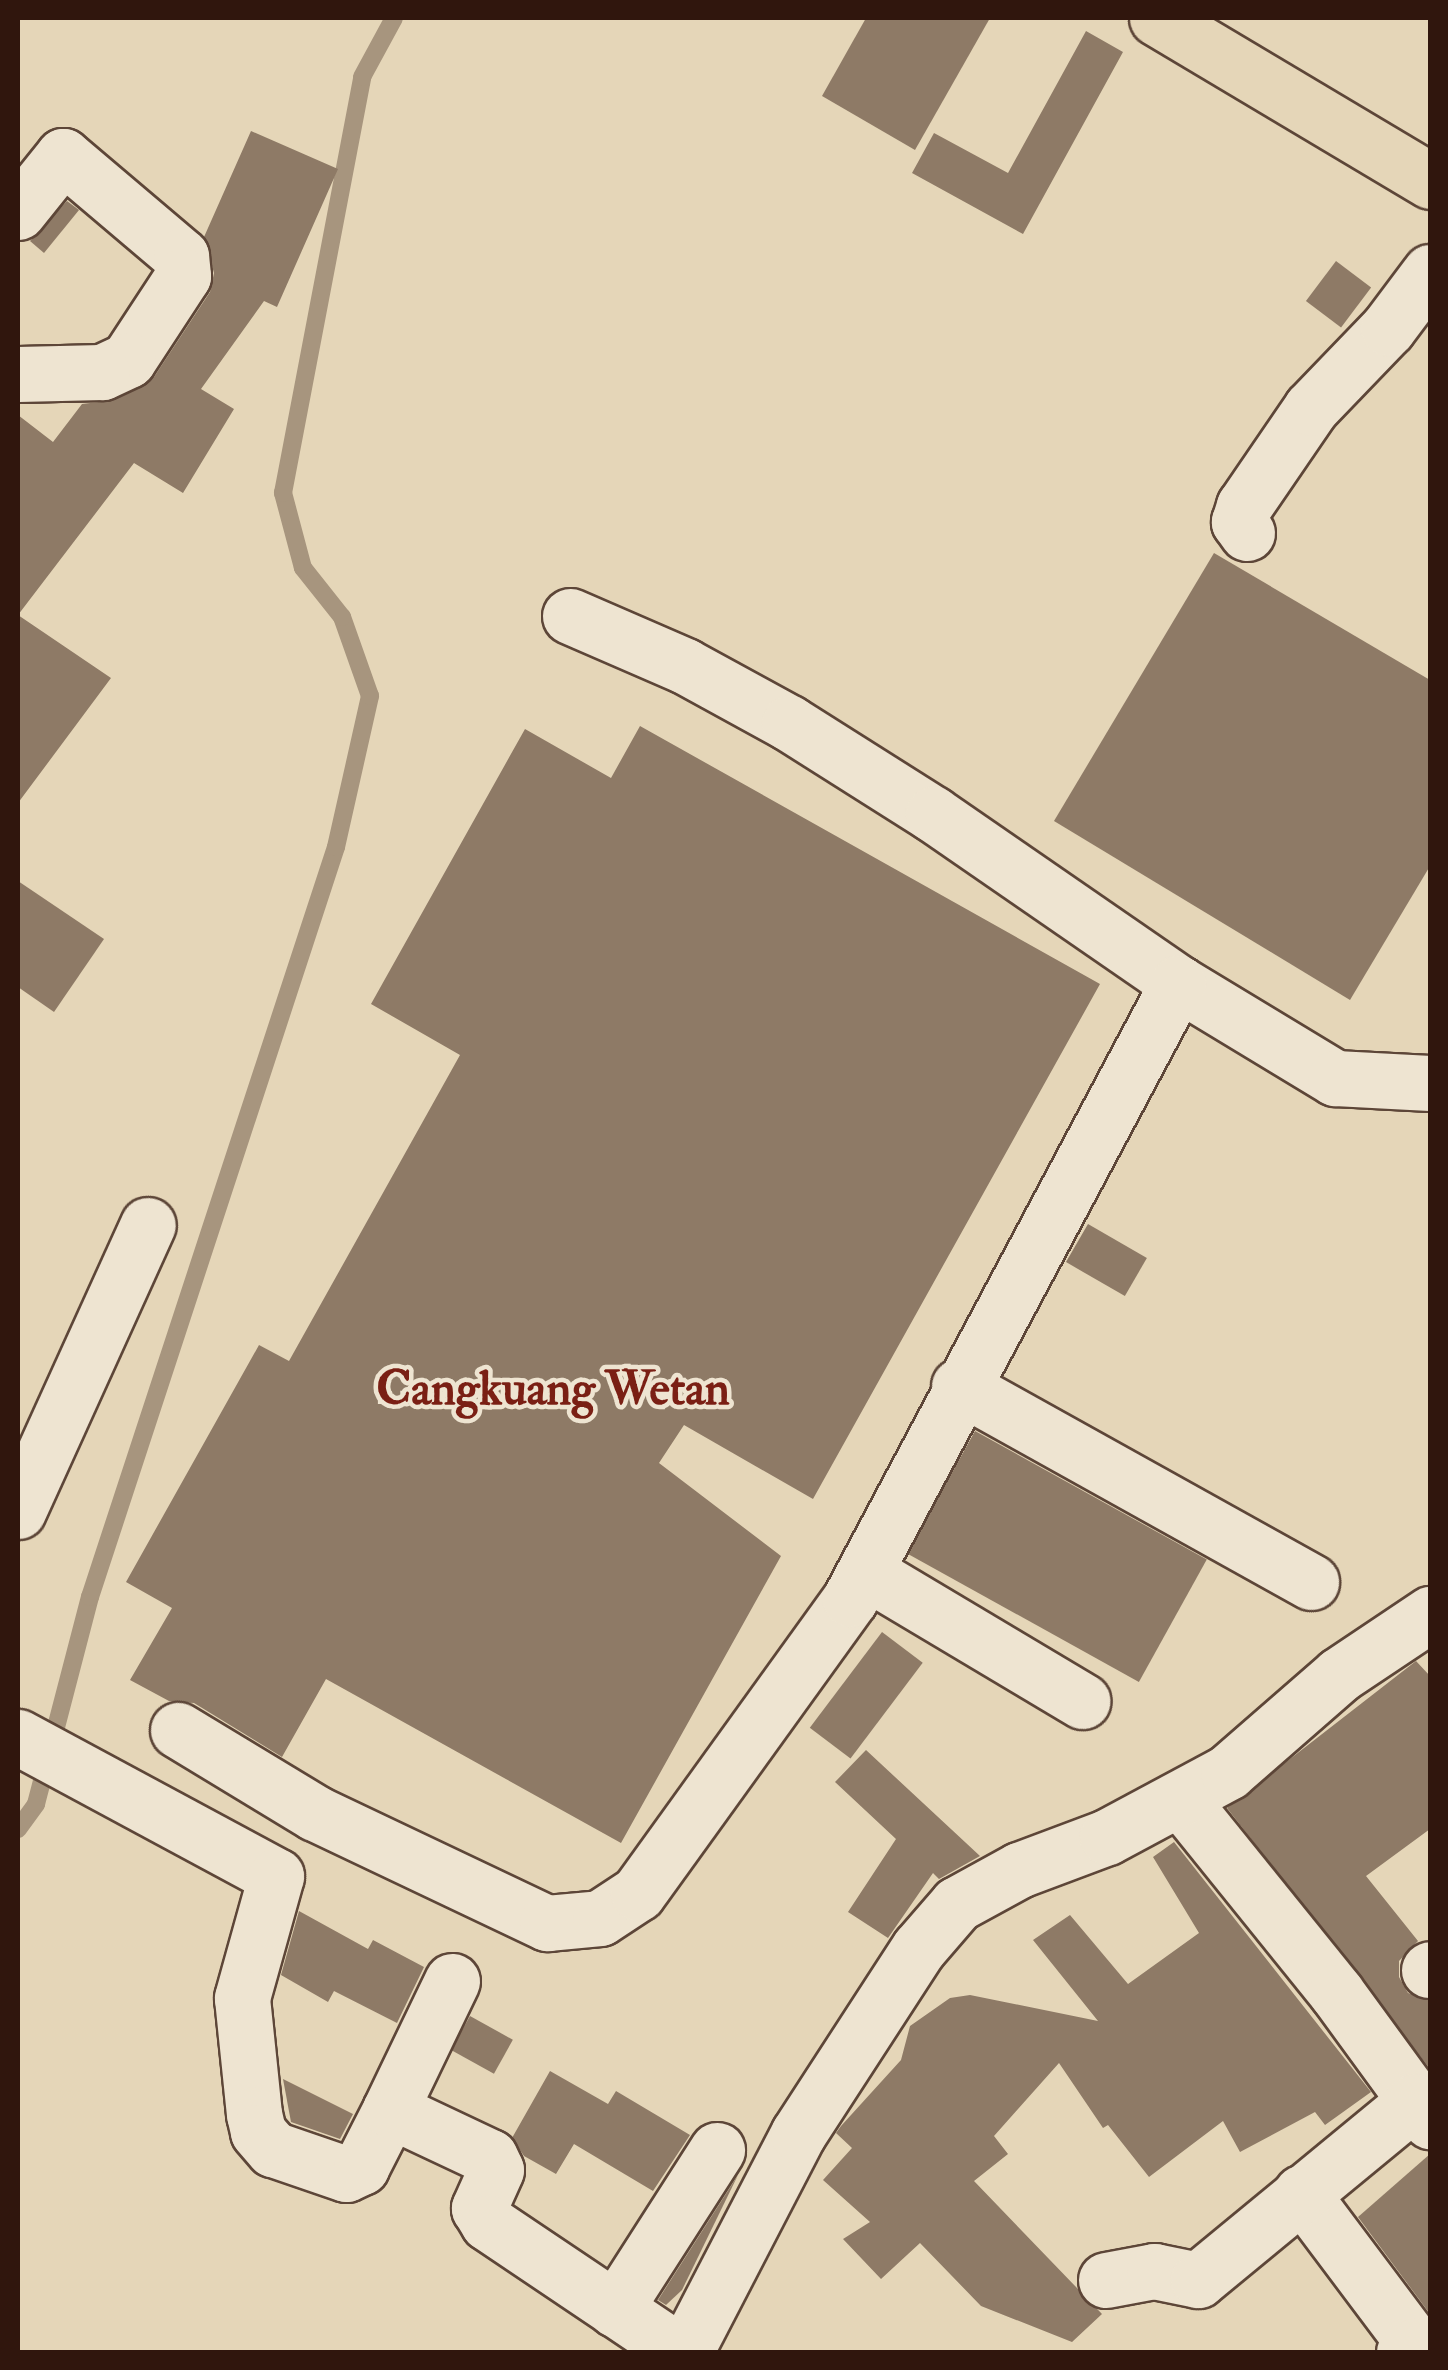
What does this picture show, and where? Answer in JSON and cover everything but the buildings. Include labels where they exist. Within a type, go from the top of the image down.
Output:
[{"type":"main road","points":[[1157,18],[1430,181]]},
{"type":"street","points":[[18,212],[63,156],[181,256],[184,276],[128,360],[102,372],[18,374]]},
{"type":"street","points":[[1247,532],[1240,522],[1244,506],[1311,408],[1388,328],[1430,272]]},
{"type":"street","points":[[570,616],[686,666],[789,723],[933,814],[1178,984],[1336,1078],[1430,1083]]},
{"type":"street","points":[[178,1730],[316,1812],[547,1924],[587,1922],[638,1893],[866,1572],[959,1386],[1178,984]]},
{"type":"street","points":[[18,1511],[148,1224]]},
{"type":"street","points":[[959,1386],[1311,1582]]},
{"type":"street","points":[[866,1572],[1082,1701]]},
{"type":"street","points":[[390,2110],[490,2158],[496,2170],[481,2216],[683,2352],[798,2134],[920,1948],[957,1904],[1181,1800],[1228,1772],[1339,1675],[1429,1618]]},
{"type":"street","points":[[43,1750],[276,1876],[242,1998],[254,2114],[258,2132],[274,2149],[346,2174],[361,2166],[452,1982]]},
{"type":"street","points":[[1106,2280],[1154,2271],[1198,2280],[1302,2192],[1423,2111],[1181,1800]]},
{"type":"street","points":[[614,2309],[716,2150]]},
{"type":"street","points":[[1302,2192],[1418,2345]]},
{"type":"waterway","points":[[18,1829],[36,1804],[90,1597],[336,847],[370,696],[342,617],[303,568],[283,493],[362,77],[394,18]]},
{"type":"district","name":"Cangkuang Wetan","points":[[553,1390]]}]
